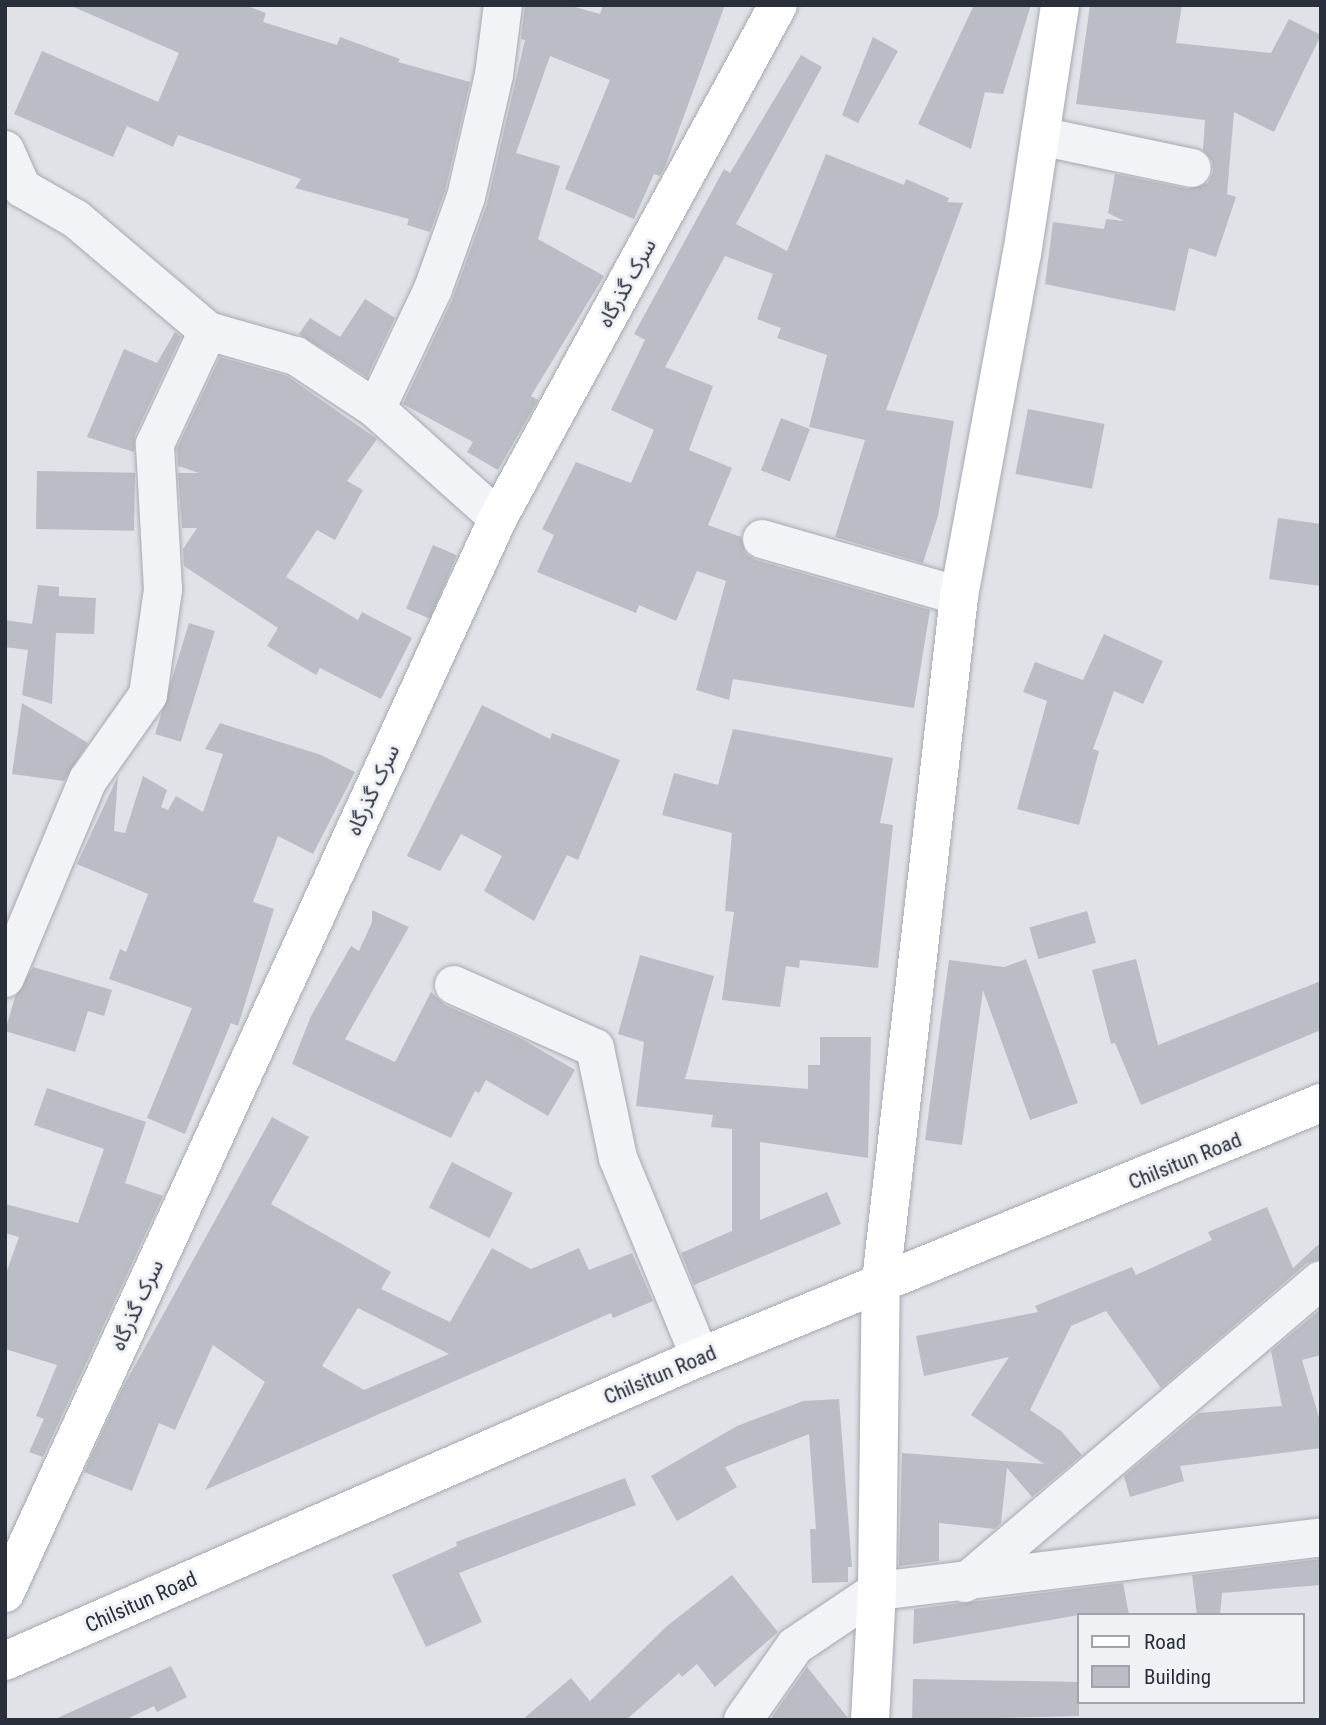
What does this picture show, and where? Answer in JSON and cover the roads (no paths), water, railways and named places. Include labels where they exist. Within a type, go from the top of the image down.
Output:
[{"type":"main road","name":"سرک گذرگاه","points":[[5,1593],[498,518],[778,5]]},
{"type":"main road","points":[[870,1720],[877,1591],[881,1281],[959,596],[1040,136],[1060,5]]},
{"type":"main road","name":"Chilsitun Road","points":[[5,1661],[700,1357],[881,1281],[1192,1159],[1321,1103]]},
{"type":"street","points":[[376,409],[433,289],[466,197],[494,75],[503,5]]},
{"type":"street","points":[[1040,136],[1192,168]]},
{"type":"street","points":[[5,150],[14,190],[76,219],[208,331],[296,356],[376,409],[498,518]]},
{"type":"street","points":[[5,978],[88,780],[148,695],[163,589],[155,444],[208,331]]},
{"type":"street","points":[[762,540],[959,596]]},
{"type":"street","points":[[454,985],[595,1048],[618,1158],[700,1357]]},
{"type":"street","points":[[965,1583],[1321,1280]]},
{"type":"street","points":[[743,1720],[795,1646],[877,1591],[965,1583],[1321,1537]]}]
